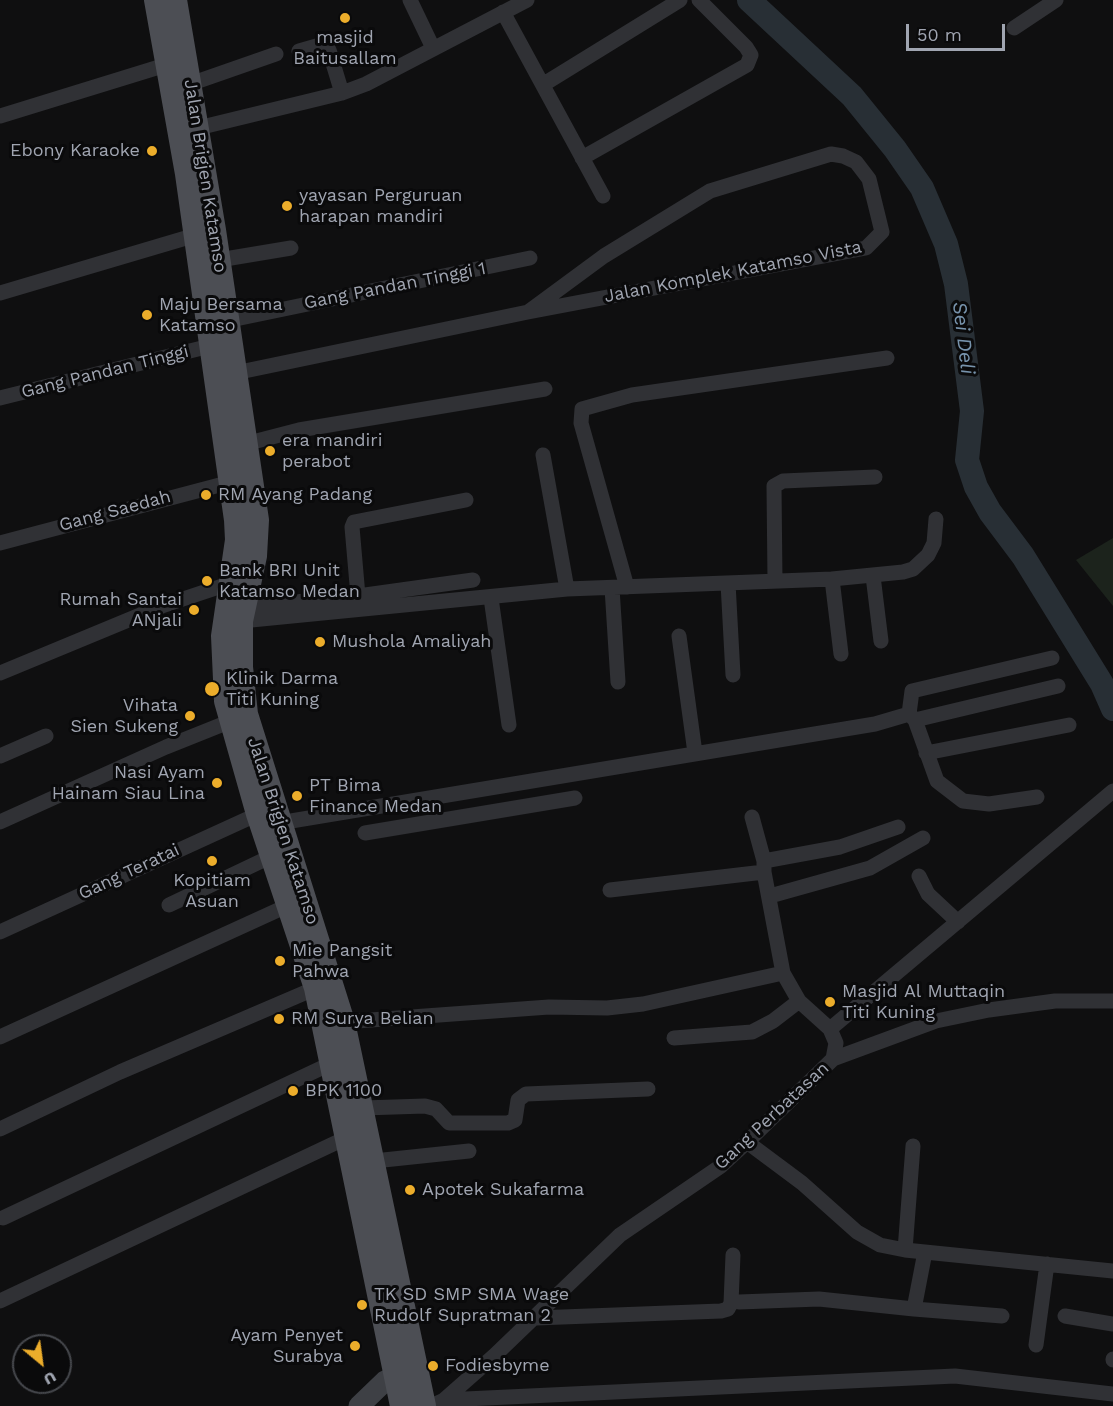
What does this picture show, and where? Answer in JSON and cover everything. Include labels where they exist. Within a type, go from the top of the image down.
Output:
[{"type":"main road","name":"Jalan Brigjen Katamso","points":[[156,0],[214,276],[226,321],[257,520],[255,556],[242,614],[241,667],[246,714],[269,818],[273,856],[289,905],[305,926],[330,1064],[406,1371],[433,1404]]},
{"type":"main road","name":"Jalan Brigjen Katamso","points":[[175,0],[198,128],[205,233]]},
{"type":"main road","name":"Jalan Brigjen Katamso","points":[[214,276],[210,346],[231,482],[237,540],[225,611],[222,659],[231,721],[269,818],[305,926],[343,1022],[374,1161],[406,1371],[402,1406]]},
{"type":"street","points":[[410,0],[432,48]]},
{"type":"street","points":[[198,128],[342,93],[366,84],[527,0]]},
{"type":"street","points":[[544,84],[680,0]]},
{"type":"street","points":[[582,158],[747,65],[751,55],[746,47],[699,0]]},
{"type":"street","points":[[1014,28],[1056,0]]},
{"type":"street","points":[[503,12],[603,196]]},
{"type":"street","points":[[299,51],[320,45],[329,50],[342,93]]},
{"type":"street","points":[[190,84],[276,54]]},
{"type":"street","points":[[0,116],[169,64]]},
{"type":"street","name":"Jalan Komplek Katamso Vista","points":[[235,373],[528,312],[866,248],[882,232],[869,179],[856,162],[831,154],[710,191],[566,281],[528,312]]},
{"type":"street","points":[[0,293],[205,233]]},
{"type":"street","points":[[214,276],[291,248]]},
{"type":"street","name":"Gang Pandan Tinggi 1","points":[[226,321],[530,258]]},
{"type":"street","name":"Gang Pandan Tinggi","points":[[0,398],[210,346]]},
{"type":"street","points":[[618,682],[620,587],[581,423],[582,409],[632,395],[887,358]]},
{"type":"street","points":[[245,444],[299,430],[545,389]]},
{"type":"street","points":[[543,455],[567,589]]},
{"type":"street","points":[[775,581],[774,486],[783,481],[875,477]]},
{"type":"street","name":"Gang Saedah","points":[[0,543],[231,482]]},
{"type":"street","points":[[358,596],[352,527],[354,522],[466,500]]},
{"type":"street","points":[[242,614],[491,598],[567,589],[873,576],[913,569],[934,543],[936,519]]},
{"type":"street","points":[[873,576],[881,641]]},
{"type":"street","points":[[832,579],[841,654]]},
{"type":"street","points":[[242,614],[473,580]]},
{"type":"street","points":[[0,673],[162,606],[231,583]]},
{"type":"street","points":[[728,583],[733,675]]},
{"type":"street","points":[[491,598],[509,725]]},
{"type":"street","points":[[679,636],[695,753]]},
{"type":"street","points":[[1037,797],[989,804],[963,801],[937,781],[912,717],[912,691],[1052,658]]},
{"type":"street","name":"Gang Teratai","points":[[0,932],[269,818],[445,796],[875,724],[1058,686]]},
{"type":"street","points":[[0,822],[166,747],[231,721]]},
{"type":"street","points":[[926,753],[1069,725]]},
{"type":"street","points":[[0,756],[46,736]]},
{"type":"street","points":[[445,796],[449,817]]},
{"type":"street","points":[[752,817],[770,896],[783,973],[799,1001],[830,1029],[1108,796]]},
{"type":"street","points":[[365,833],[449,817],[575,798]]},
{"type":"street","points":[[610,890],[764,867],[840,847],[898,827]]},
{"type":"street","points":[[770,896],[870,868],[923,838]]},
{"type":"street","points":[[169,905],[273,856]]},
{"type":"street","points":[[919,876],[928,894],[958,922]]},
{"type":"street","points":[[0,1037],[289,905]]},
{"type":"street","points":[[343,1022],[549,1007],[633,1006],[783,973]]},
{"type":"street","points":[[0,1129],[120,1072],[316,988]]},
{"type":"street","points":[[674,1038],[752,1032],[773,1021],[799,1001]]},
{"type":"street","points":[[833,1059],[936,1021],[989,1010],[1055,1001],[1113,1001]]},
{"type":"street","name":"Gang Perbatasan","points":[[433,1404],[536,1318],[620,1234],[721,1166],[747,1142],[833,1059],[836,1043],[830,1029]]},
{"type":"street","points":[[3,1218],[330,1064]]},
{"type":"street","points":[[363,1108],[424,1106],[436,1109],[449,1123],[508,1123],[515,1120],[518,1100],[526,1094],[648,1089]]},
{"type":"street","points":[[0,1301],[348,1137]]},
{"type":"street","points":[[747,1142],[802,1183],[857,1232],[880,1245],[905,1250],[1113,1270]]},
{"type":"street","points":[[905,1250],[913,1146]]},
{"type":"street","points":[[374,1161],[469,1151]]},
{"type":"street","points":[[914,1310],[925,1252]]},
{"type":"street","points":[[536,1318],[728,1309],[731,1303],[733,1255]]},
{"type":"street","points":[[1036,1345],[1047,1264]]},
{"type":"street","points":[[740,1302],[819,1299],[914,1310],[1002,1316]]},
{"type":"street","points":[[1065,1316],[1113,1324]]},
{"type":"street","points":[[359,1406],[375,1389],[406,1371]]},
{"type":"street","points":[[433,1404],[955,1376],[1113,1394]]},
{"type":"shaded area","points":[[1113,538],[1113,606],[1076,560]]},
{"type":"waterway","name":"Sei Deli","points":[[749,0],[852,96],[895,149],[922,188],[946,244],[956,284],[972,411],[967,460],[976,487],[990,512],[1023,556],[1102,684],[1113,709]]},
{"type":"place","name":"masjid Baitusallam","points":[[345,18]]},
{"type":"place","name":"Ebony Karaoke","points":[[152,151]]},
{"type":"place","name":"yayasan Perguruan harapan mandiri","points":[[287,206]]},
{"type":"place","name":"Maju Bersama Katamso","points":[[147,315]]},
{"type":"place","name":"era mandiri perabot","points":[[270,451]]},
{"type":"place","name":"RM Ayang Padang","points":[[206,495]]},
{"type":"place","name":"Bank BRI Unit Katamso Medan","points":[[207,581]]},
{"type":"place","name":"Rumah Santai ANjali","points":[[194,610]]},
{"type":"place","name":"Mushola Amaliyah","points":[[320,642]]},
{"type":"place","name":"Klinik Darma Titi Kuning","points":[[212,689]]},
{"type":"place","name":"Vihata Sien Sukeng","points":[[190,716]]},
{"type":"place","name":"Nasi Ayam Hainam Siau Lina","points":[[217,783]]},
{"type":"place","name":"PT Bima Finance Medan","points":[[297,796]]},
{"type":"place","name":"Kopitiam Asuan","points":[[212,861]]},
{"type":"place","name":"Mie Pangsit Pahwa","points":[[280,961]]},
{"type":"place","name":"Masjid Al Muttaqin Titi Kuning","points":[[830,1002]]},
{"type":"place","name":"RM Surya Belian","points":[[279,1019]]},
{"type":"place","name":"BPK 1100","points":[[293,1091]]},
{"type":"place","name":"Apotek Sukafarma","points":[[410,1190]]},
{"type":"place","name":"TK SD SMP SMA Wage Rudolf Supratman 2","points":[[362,1305]]},
{"type":"place","name":"Ayam Penyet Surabya","points":[[355,1346]]},
{"type":"place","name":"Fodiesbyme","points":[[433,1366]]}]
